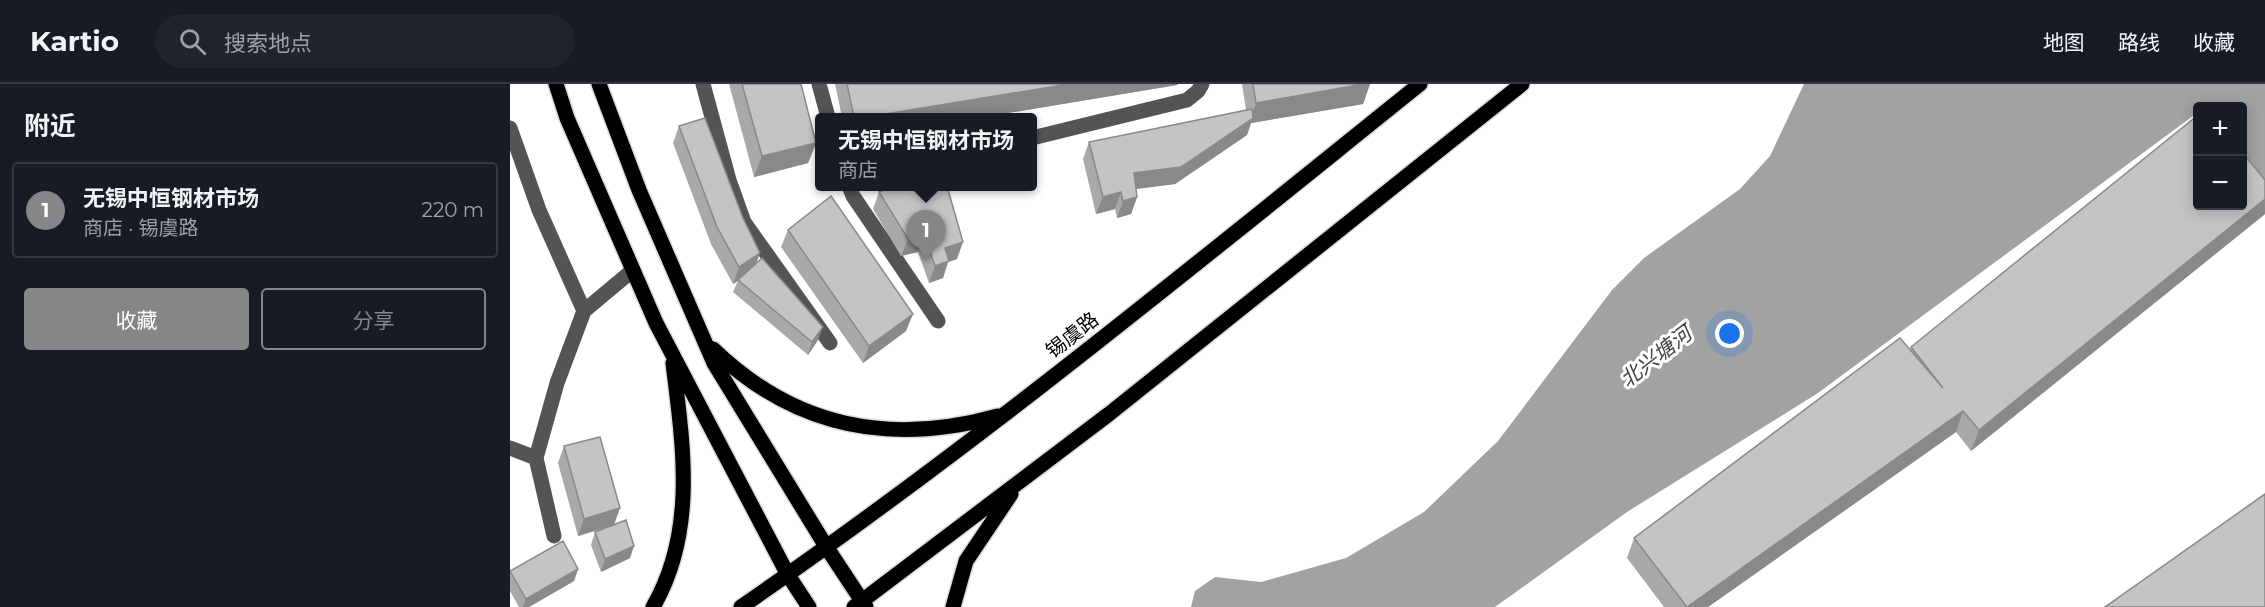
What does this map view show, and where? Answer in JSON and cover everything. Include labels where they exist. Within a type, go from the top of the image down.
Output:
[{"type":"main road","points":[[556,84],[567,118],[672,354],[788,574],[809,607]]},
{"type":"main road","points":[[599,84],[639,190],[704,341],[861,605],[1522,84]]},
{"type":"main road","name":"锡虞路","points":[[741,607],[827,548],[1006,413],[1420,84]]},
{"type":"main road","points":[[704,341],[734,370],[767,393],[804,412],[843,424],[884,430],[925,430],[967,424],[1006,413]]},
{"type":"main road","points":[[653,607],[669,571],[682,521],[684,461],[672,354]]},
{"type":"main road","points":[[953,607],[966,561],[1018,483]]},
{"type":"street","points":[[703,84],[729,180],[744,222],[830,343]]},
{"type":"street","points":[[819,84],[827,113]]},
{"type":"street","points":[[1037,137],[1187,100],[1202,84]]},
{"type":"street","points":[[510,128],[539,210],[584,311]]},
{"type":"street","points":[[851,191],[938,321]]},
{"type":"street","points":[[554,536],[536,458],[557,383],[584,311],[633,270]]},
{"type":"street","points":[[510,448],[536,458]]},
{"type":"water","name":"北兴塘河","points":[[1804,84],[2265,84],[2265,196],[2247,170],[2247,102],[2193,102],[2193,116],[1818,393],[1627,512],[1495,607],[1191,607],[1195,591],[1215,577],[1261,582],[1346,558],[1424,512],[1498,441],[1612,290],[1644,258],[1740,189],[1770,156]]},
{"type":"building","points":[[742,84],[801,84],[815,143],[762,156]]},
{"type":"building","points":[[847,84],[1069,84],[891,113],[853,113]]},
{"type":"building","points":[[1253,84],[1364,84],[1256,103]]},
{"type":"building","points":[[1252,109],[1253,118],[1181,167],[1134,173],[1137,197],[1123,201],[1121,192],[1103,197],[1089,142]]},
{"type":"building","points":[[705,118],[743,218],[760,253],[739,267],[717,227],[679,126]]},
{"type":"building","points":[[2193,119],[2193,210],[2247,210],[2247,158],[2265,180],[2265,199],[1979,430],[1963,411],[1687,607],[1634,538],[1900,338],[1943,388],[1911,347]]},
{"type":"building","points":[[948,191],[963,242],[945,248],[949,261],[935,266],[924,235],[908,239],[879,192]]},
{"type":"building","points":[[831,196],[913,314],[869,346],[788,230]]},
{"type":"building","points":[[762,258],[823,327],[812,342],[738,280]]},
{"type":"building","points":[[600,437],[620,508],[584,519],[564,446]]},
{"type":"building","points":[[2265,494],[2265,607],[2105,607]]},
{"type":"building","points":[[626,520],[634,546],[605,559],[595,532]]},
{"type":"building","points":[[563,541],[578,569],[526,599],[510,571]]},
{"type":"place","name":"无锡中恒钢材市场","points":[[926,260]]}]
